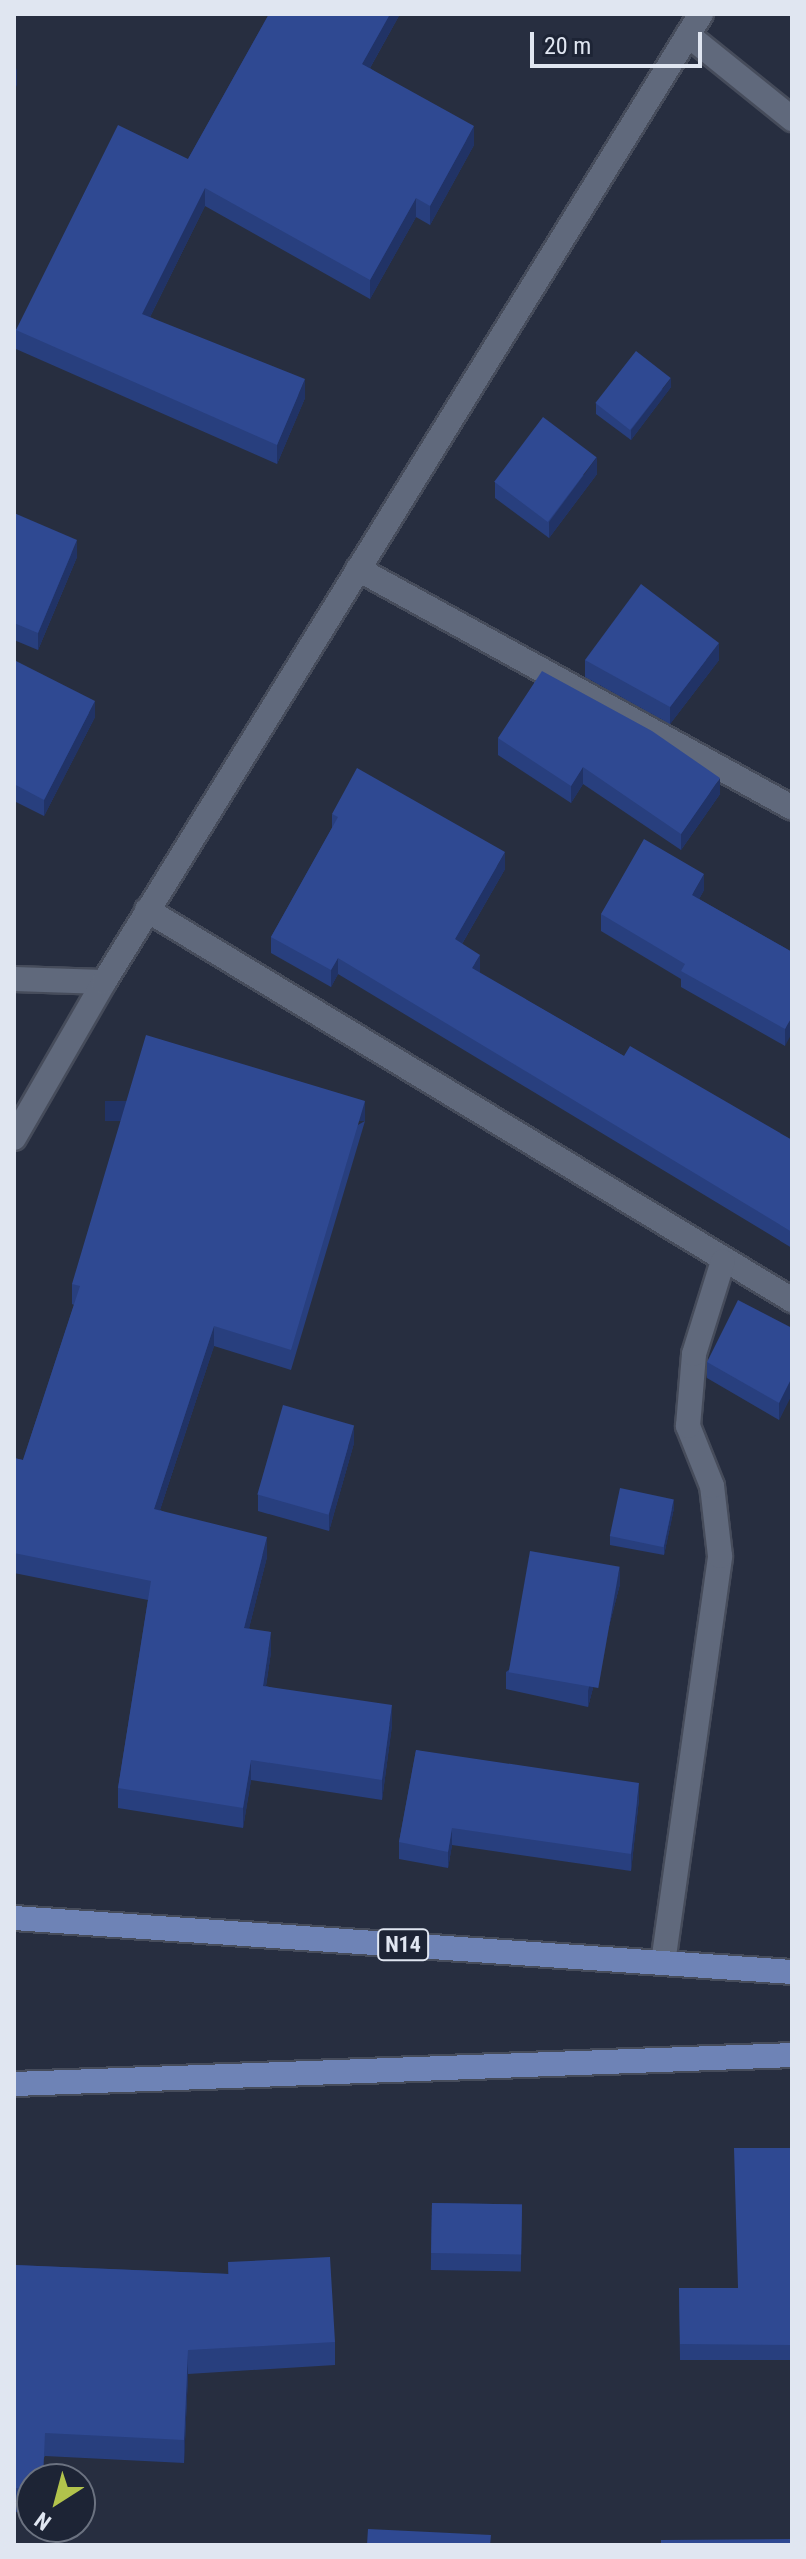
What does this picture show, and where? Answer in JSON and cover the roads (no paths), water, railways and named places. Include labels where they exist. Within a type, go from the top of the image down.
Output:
[{"type":"main road","name":"N14","points":[[14,1918],[792,1972]]},
{"type":"main road","points":[[14,2084],[792,2055]]},
{"type":"street","points":[[14,1138],[147,910],[701,14]]},
{"type":"street","points":[[688,35],[792,119]]},
{"type":"street","points":[[358,569],[792,808]]},
{"type":"street","points":[[147,910],[792,1300]]},
{"type":"street","points":[[14,979],[104,982]]},
{"type":"street","points":[[663,1963],[720,1556],[712,1486],[688,1426],[694,1354],[723,1261]]}]
